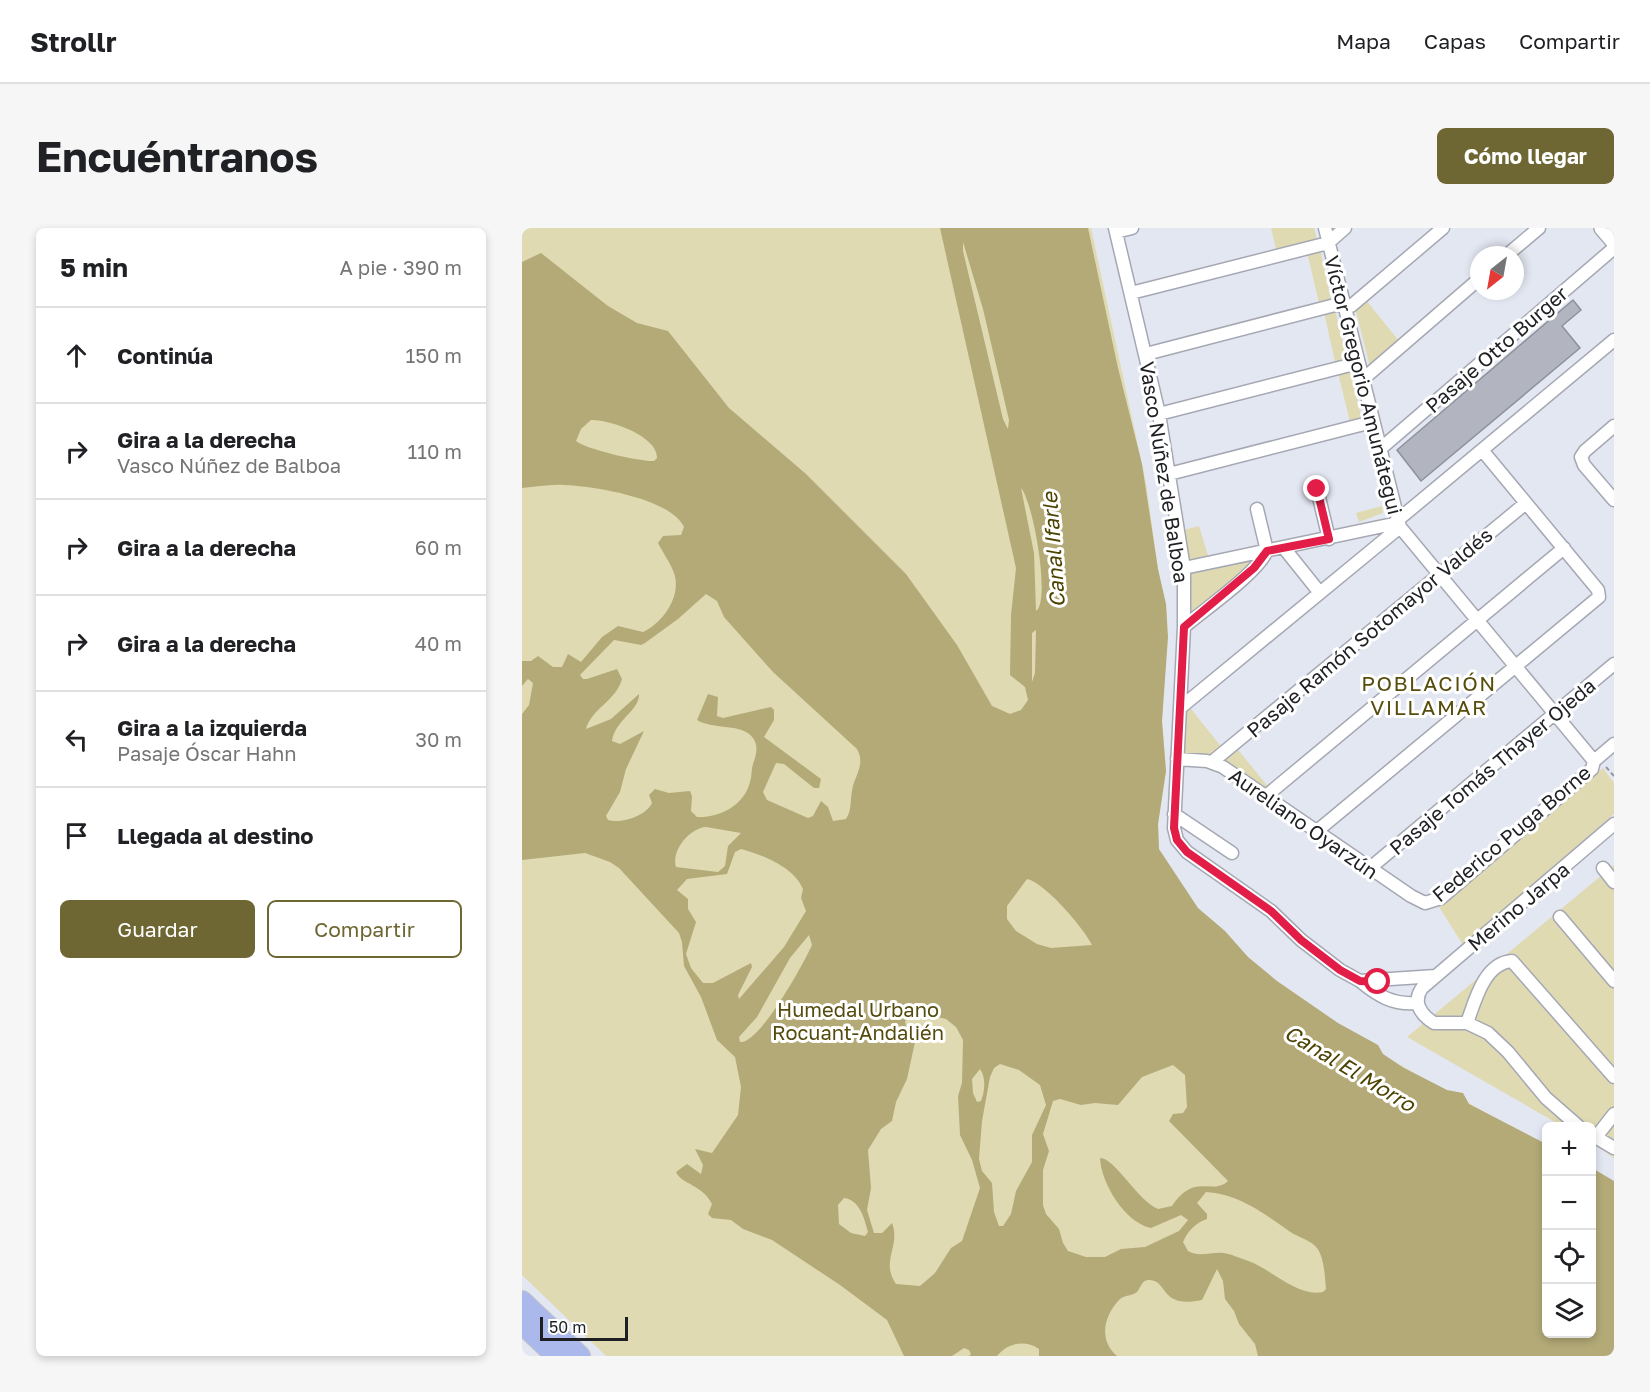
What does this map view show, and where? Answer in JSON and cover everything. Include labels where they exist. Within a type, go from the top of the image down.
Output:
[{"type":"highway","points":[[522,1301],[580,1356]]},
{"type":"highway","points":[[522,1324],[556,1356]]},
{"type":"street","points":[[1116,230],[1132,228]]},
{"type":"street","name":"Víctor Gregorio Amunátegui","points":[[1325,228],[1399,524],[1594,761]]},
{"type":"street","points":[[1131,293],[1328,243],[1345,228]]},
{"type":"street","points":[[1146,354],[1335,305],[1345,306],[1356,302],[1443,228]]},
{"type":"street","points":[[1518,246],[1539,228]]},
{"type":"street","points":[[1602,228],[1614,242]]},
{"type":"street","name":"Vasco Núñez de Balboa","points":[[1116,230],[1159,414],[1184,568],[1184,627],[1174,814],[1177,840],[1187,852],[1271,911],[1301,940],[1340,970],[1360,981]]},
{"type":"street","name":"Pasaje Otto Burger","points":[[1379,450],[1614,248]]},
{"type":"street","points":[[1362,380],[1470,287]]},
{"type":"street","points":[[1180,708],[1320,593],[1482,450],[1614,340]]},
{"type":"street","points":[[1159,414],[1358,363]]},
{"type":"street","points":[[1169,474],[1372,422]]},
{"type":"street","points":[[1614,428],[1585,451],[1581,458],[1614,500]]},
{"type":"street","points":[[1317,831],[1600,594],[1482,450]]},
{"type":"street","points":[[1317,489],[1329,539]]},
{"type":"street","name":"Pasaje Ramón Sotomayor Valdés","points":[[1212,762],[1526,502]]},
{"type":"street","points":[[1257,509],[1267,551]]},
{"type":"street","points":[[1184,568],[1399,524]]},
{"type":"street","points":[[1284,548],[1320,593]]},
{"type":"street","points":[[1266,796],[1564,548]]},
{"type":"street","points":[[1184,627],[1254,568],[1267,551]]},
{"type":"street","name":"Pasaje Tomás Thayer Ojeda","points":[[1370,868],[1614,664]]},
{"type":"street","name":"Federico Puga Borne","points":[[1425,903],[1441,897],[1592,769],[1594,761],[1614,744]]},
{"type":"street","name":"Aureliano Oyarzún","points":[[1177,759],[1212,762],[1266,796],[1416,900],[1425,903]]},
{"type":"street","points":[[1174,814],[1232,853]]},
{"type":"street","name":"Merino Jarpa","points":[[1417,1003],[1422,988],[1614,824]]},
{"type":"street","points":[[1603,868],[1614,882]]},
{"type":"street","points":[[1560,917],[1614,981]]},
{"type":"street","points":[[1467,1023],[1478,991],[1488,975],[1498,966],[1512,961],[1614,1077]]},
{"type":"street","points":[[1360,981],[1436,976]]},
{"type":"street","points":[[1360,981],[1385,999],[1402,1004],[1417,1003],[1425,1016],[1434,1023],[1467,1023],[1481,1028],[1499,1042],[1546,1098],[1573,1122]]},
{"type":"street","points":[[1596,1134],[1614,1114]]},
{"type":"street","points":[[1596,1137],[1614,1148]]},
{"type":"green space","name":"Humedal Urbano Rocuant-Andalién","points":[[522,228],[1091,228],[1146,483],[1167,614],[1162,721],[1166,771],[1158,824],[1159,849],[1164,860],[1150,848],[1201,916],[1262,975],[1346,1035],[1542,1144],[1542,1338],[1596,1338],[1614,1356],[606,1356],[522,1275]]},
{"type":"green space","points":[[1271,228],[1314,228],[1317,240],[1276,249]]},
{"type":"green space","points":[[1320,249],[1331,300],[1319,303],[1307,252]]},
{"type":"green space","points":[[1366,300],[1399,341],[1370,367],[1355,308]]},
{"type":"green space","points":[[1335,310],[1347,359],[1335,362],[1324,312]]},
{"type":"green space","points":[[1350,370],[1362,420],[1350,422],[1338,373]]},
{"type":"green space","points":[[1382,506],[1383,513],[1359,522],[1356,513]]},
{"type":"green space","points":[[1199,526],[1210,562],[1185,567],[1179,531]]},
{"type":"green space","points":[[1265,553],[1185,625],[1185,569]]},
{"type":"green space","points":[[1187,704],[1224,750],[1212,761],[1178,758]]},
{"type":"green space","points":[[1235,746],[1270,789],[1265,794],[1221,763]]},
{"type":"green space","points":[[1603,768],[1614,783],[1614,814],[1463,945],[1439,907]]},
{"type":"green space","points":[[1614,865],[1614,1158],[1596,1146],[1596,1122],[1555,1122],[1407,1037]]},
{"type":"water","points":[[940,228],[1088,228],[1118,368],[1142,464],[1158,569],[1166,604],[1168,637],[1162,721],[1166,771],[1158,824],[1159,849],[1198,908],[1225,931],[1248,957],[1277,981],[1338,1023],[1378,1045],[1383,1054],[1404,1068],[1447,1090],[1463,1093],[1469,1104],[1542,1142],[1542,1338],[1596,1338],[1596,1170],[1614,1181],[1614,1356],[1258,1356],[1255,1344],[1239,1324],[1234,1311],[1225,1299],[1223,1281],[1217,1269],[1202,1300],[1179,1301],[1167,1294],[1156,1282],[1150,1280],[1143,1282],[1137,1292],[1120,1299],[1110,1312],[1105,1328],[1107,1343],[1117,1356],[1039,1356],[1039,1349],[1022,1343],[1011,1345],[997,1356],[969,1356],[971,1354],[969,1350],[964,1348],[952,1356],[904,1356],[887,1320],[840,1285],[772,1240],[743,1229],[731,1220],[712,1218],[708,1214],[712,1204],[708,1198],[676,1172],[687,1164],[701,1174],[703,1165],[695,1149],[712,1153],[738,1115],[741,1087],[735,1057],[717,1040],[701,997],[684,966],[679,933],[619,868],[610,862],[585,853],[522,860],[522,714],[529,705],[533,683],[528,679],[522,686],[522,661],[531,661],[538,656],[553,667],[562,667],[568,654],[581,662],[602,637],[618,626],[643,632],[650,628],[669,608],[676,582],[674,573],[658,543],[663,536],[681,535],[684,527],[664,508],[611,491],[564,485],[522,488],[522,262],[541,253],[608,306],[637,323],[668,331],[729,408],[806,474],[906,574],[957,645],[992,706],[1010,714],[1021,710],[1028,700],[1025,687],[1010,675],[1011,615],[1016,568]],"holes":[[[963,242],[983,309],[1009,420],[1008,429],[1003,419],[963,251]],[[591,420],[599,420],[631,430],[650,443],[657,458],[654,461],[647,461],[590,448],[576,441],[581,429]],[[1021,488],[1031,511],[1039,551],[1042,589],[1036,611],[1034,553]],[[706,594],[717,601],[724,617],[773,672],[857,749],[860,765],[846,819],[833,821],[828,807],[821,801],[813,816],[808,818],[767,800],[763,792],[776,763],[784,764],[814,788],[819,788],[821,779],[764,737],[774,720],[774,710],[771,707],[723,718],[717,716],[718,697],[708,694],[697,720],[711,725],[742,730],[753,738],[756,745],[751,780],[742,798],[722,813],[697,817],[691,811],[690,791],[669,793],[655,789],[649,795],[652,803],[644,812],[626,820],[608,820],[606,816],[620,792],[626,769],[644,731],[620,744],[612,741],[618,727],[636,705],[639,694],[611,719],[586,729],[593,715],[615,693],[622,679],[617,669],[587,679],[583,679],[580,675],[614,640],[641,645],[678,619]],[[1036,630],[1035,673],[1032,682],[1032,633]],[[706,827],[741,833],[728,846],[725,866],[718,872],[676,867],[675,860],[679,847],[694,831]],[[741,849],[768,858],[785,868],[799,881],[803,889],[801,898],[806,911],[784,947],[739,999],[738,995],[752,967],[751,963],[713,983],[703,983],[691,968],[686,954],[696,922],[688,909],[688,899],[677,890],[687,879],[727,874],[735,852]],[[1027,879],[1043,888],[1063,907],[1092,945],[1051,948],[1037,944],[1016,931],[1007,919],[1007,906]],[[809,935],[812,945],[780,1001],[758,1031],[740,1042],[739,1037],[757,1017],[790,958]],[[923,1014],[946,1019],[956,1027],[963,1040],[962,1083],[958,1096],[960,1135],[972,1160],[980,1188],[962,1241],[951,1248],[935,1273],[920,1286],[896,1284],[890,1268],[894,1239],[892,1223],[882,1233],[874,1233],[867,1210],[871,1188],[868,1150],[881,1129],[892,1121],[896,1102],[907,1079],[915,1042],[907,1031],[905,1021]],[[1000,1064],[1019,1070],[1040,1085],[1046,1105],[1032,1135],[1032,1162],[1016,1191],[1011,1214],[1003,1226],[999,1226],[994,1212],[992,1183],[982,1171],[979,1159],[982,1121],[990,1077],[994,1068]],[[1173,1065],[1185,1075],[1187,1107],[1183,1113],[1173,1114],[1169,1121],[1228,1181],[1222,1185],[1196,1187],[1188,1190],[1172,1206],[1158,1209],[1150,1205],[1113,1165],[1100,1158],[1105,1179],[1116,1200],[1141,1225],[1151,1228],[1181,1215],[1188,1220],[1179,1231],[1145,1247],[1121,1249],[1105,1257],[1086,1257],[1068,1251],[1059,1229],[1046,1214],[1043,1205],[1043,1170],[1049,1151],[1043,1134],[1053,1101],[1060,1099],[1081,1105],[1095,1103],[1118,1105],[1142,1077]],[[980,1069],[984,1080],[981,1101],[977,1102],[973,1093],[972,1079]],[[1206,1192],[1229,1196],[1260,1211],[1311,1243],[1317,1248],[1323,1262],[1326,1289],[1323,1292],[1314,1293],[1304,1291],[1251,1262],[1228,1254],[1197,1254],[1188,1251],[1183,1242],[1185,1238],[1195,1225],[1207,1219],[1207,1214],[1197,1203]],[[844,1198],[849,1199],[858,1206],[868,1232],[865,1236],[851,1233],[839,1224],[838,1205]]]},
{"type":"building","points":[[1573,300],[1581,310],[1562,326],[1580,348],[1421,481],[1397,450]]},
{"type":"district","name":"POBLACIÓN VILLAMAR","points":[[1429,695]]},
{"type":"route","points":[[1317,489],[1329,539],[1267,551],[1254,568],[1184,627],[1174,828],[1177,840],[1187,852],[1271,911],[1301,940],[1340,970],[1360,981],[1378,982]]},
{"type":"water label","name":"Canal Ifarle","points":[[1053,550]]},
{"type":"water label","name":"Canal El Morro","points":[[1350,1068]]}]
